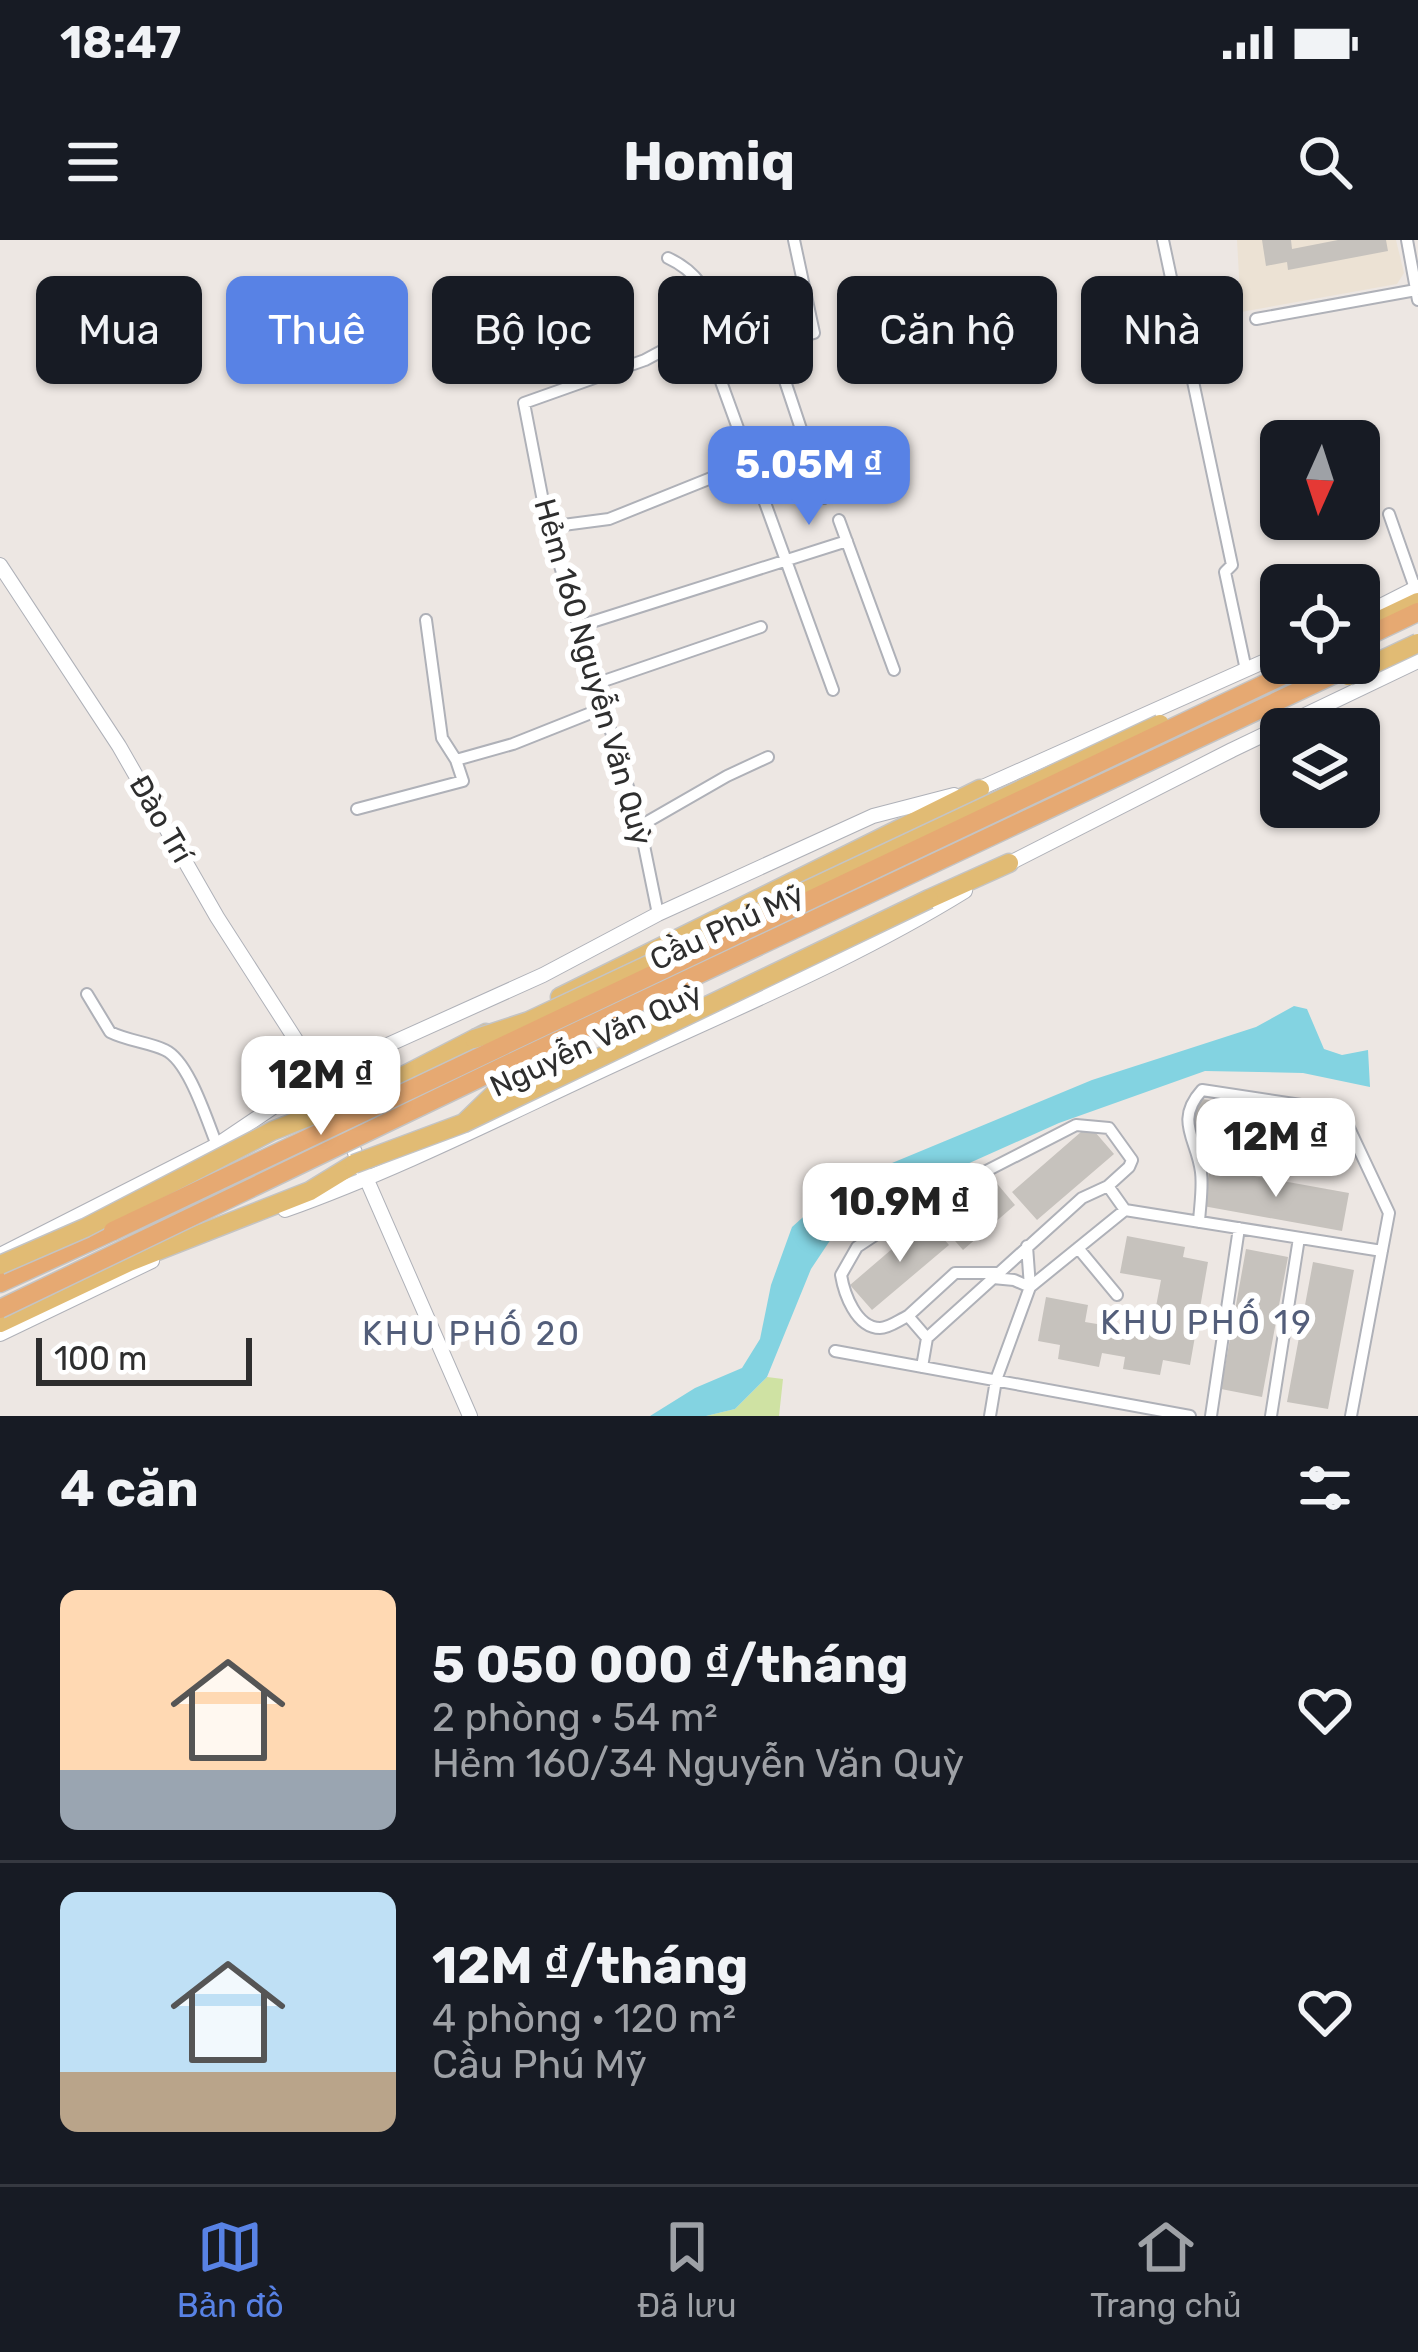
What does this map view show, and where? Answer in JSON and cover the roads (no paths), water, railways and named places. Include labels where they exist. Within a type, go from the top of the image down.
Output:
[{"type":"highway","points":[[1380,630],[1418,612]]},
{"type":"highway","name":"Cầu Phú Mỹ","points":[[1380,654],[1418,639]]},
{"type":"highway","name":"Cầu Phú Mỹ","points":[[0,1283],[1265,684]]},
{"type":"highway","name":"Cầu Phú Mỹ","points":[[0,1309],[1315,684]]},
{"type":"main road","points":[[1380,616],[1417,592]]},
{"type":"main road","name":"Cầu Phú Mỹ","points":[[464,1123],[526,1064],[1418,639]]},
{"type":"main road","name":"Cầu Phú Mỹ","points":[[474,1039],[529,1021],[1260,677]]},
{"type":"main road","name":"Cầu Phú Mỹ","points":[[113,1231],[474,1039],[980,789]]},
{"type":"main road","name":"Nguyễn Văn Quỳ","points":[[929,899],[1009,863]]},
{"type":"main road","name":"Cầu Phú Mỹ","points":[[123,1250],[464,1123],[929,899]]},
{"type":"main road","name":"Cầu Phú Mỹ","points":[[0,1265],[85,1228],[272,1131],[370,1093]]},
{"type":"main road","name":"Cầu Phú Mỹ","points":[[0,1323],[129,1262],[310,1191],[354,1164]]},
{"type":"street","points":[[794,240],[802,276]]},
{"type":"street","points":[[1163,240],[1232,565],[1225,572],[1246,670]]},
{"type":"street","points":[[1256,319],[1417,295],[1406,240]]},
{"type":"street","points":[[668,258],[690,268],[695,276]]},
{"type":"street","name":"Hẻm 160 Nguyễn Văn Quỳ","points":[[658,353],[524,403],[548,527],[640,826],[658,914]]},
{"type":"street","points":[[722,384],[833,690]]},
{"type":"street","points":[[786,384],[824,498]]},
{"type":"street","points":[[548,527],[609,519],[751,462]]},
{"type":"street","points":[[1380,608],[1417,592],[1389,514]]},
{"type":"street","points":[[839,520],[894,670]]},
{"type":"street","points":[[576,627],[847,541]]},
{"type":"street","name":"Đào Trí","points":[[0,565],[119,746],[217,917],[319,1076],[470,1416]]},
{"type":"street","points":[[357,809],[463,782],[442,738],[426,620]]},
{"type":"street","points":[[595,684],[761,627]]},
{"type":"street","name":"Nguyễn Văn Quỳ","points":[[0,1334],[183,1246],[368,1180],[884,938],[1009,863],[1418,661]]},
{"type":"street","points":[[0,1255],[217,1145],[319,1076],[543,975],[658,914],[873,816],[980,789],[1260,664]]},
{"type":"street","points":[[1163,708],[1194,769]]},
{"type":"street","points":[[456,760],[535,737],[601,709]]},
{"type":"street","points":[[640,826],[768,757]]},
{"type":"street","points":[[87,994],[110,1032],[148,1042],[172,1055],[185,1071],[217,1145]]},
{"type":"street","points":[[1198,1222],[1202,1179],[1187,1132],[1192,1101],[1202,1090],[1342,1112],[1390,1213],[1351,1416]]},
{"type":"street","points":[[922,1367],[927,1338],[995,1276],[1027,1246],[1082,1198],[1108,1186],[1130,1167],[1132,1160],[1109,1128],[1076,1126],[922,1204],[857,1247],[841,1275],[844,1294],[868,1325],[881,1328],[908,1316],[955,1273],[995,1276],[1030,1286]]},
{"type":"street","points":[[1108,1186],[1125,1210],[1382,1251]]},
{"type":"street","points":[[1030,1286],[1125,1210]]},
{"type":"street","points":[[1211,1416],[1239,1228]]},
{"type":"street","points":[[1271,1416],[1299,1238]]},
{"type":"street","points":[[990,1416],[995,1381],[1030,1286],[1027,1246]]},
{"type":"street","points":[[1078,1248],[1117,1295]]},
{"type":"street","points":[[908,1316],[927,1338]]},
{"type":"street","points":[[835,1351],[1190,1416]]},
{"type":"water","points":[[1294,1006],[1307,1009],[1324,1049],[1342,1055],[1368,1050],[1370,1087],[1303,1073],[1205,1071],[1059,1123],[918,1186],[839,1227],[811,1269],[767,1377],[735,1409],[706,1416],[650,1416],[695,1388],[742,1368],[760,1339],[771,1285],[792,1227],[839,1185],[1092,1080],[1256,1027]]},
{"type":"district","name":"KHU PHỐ 19","points":[[1207,1322]]},
{"type":"district","name":"KHU PHỐ 20","points":[[472,1333]]}]
